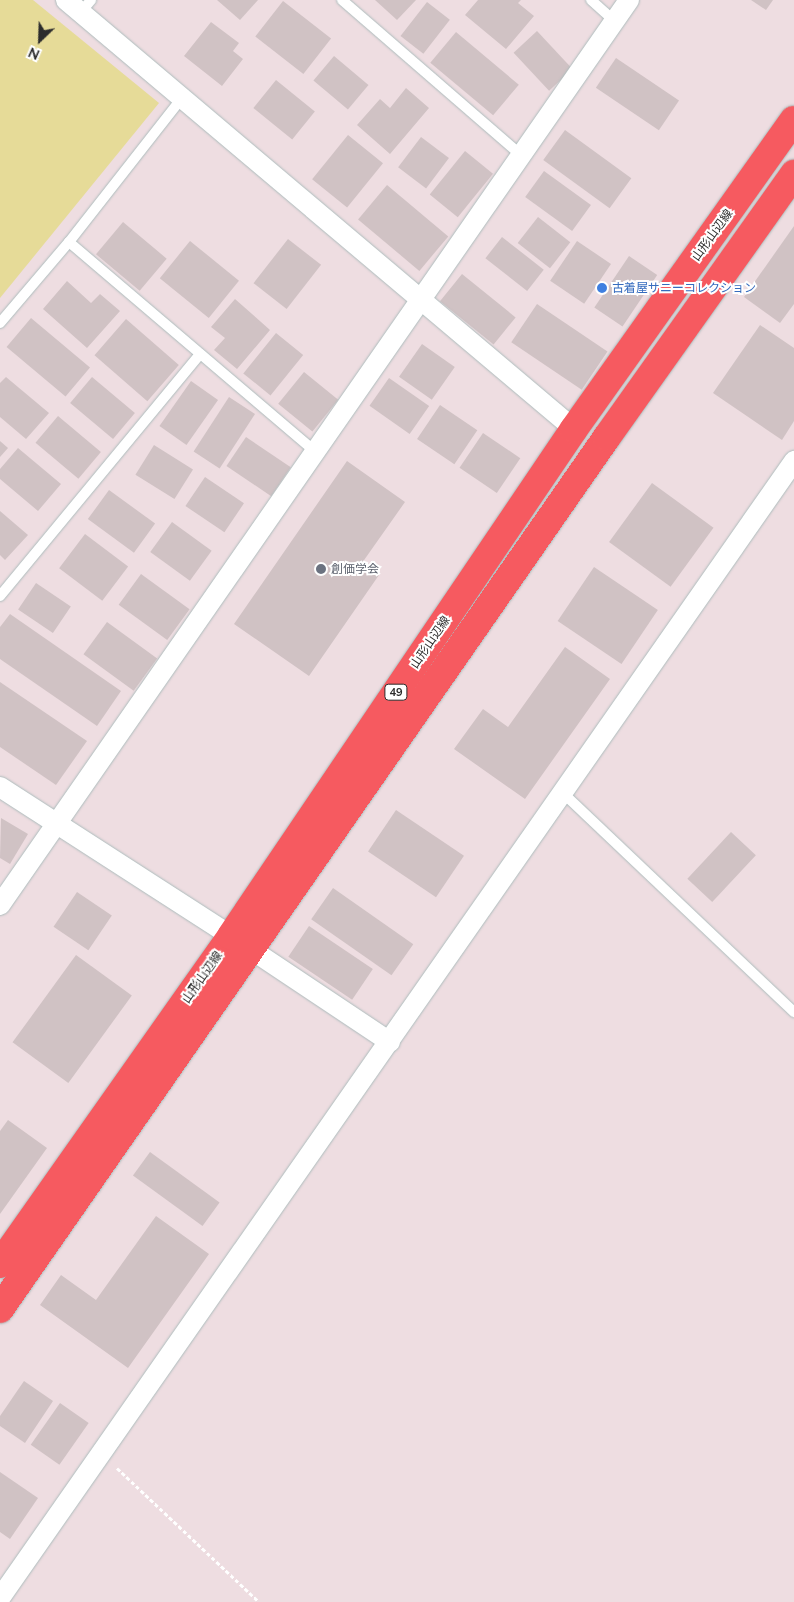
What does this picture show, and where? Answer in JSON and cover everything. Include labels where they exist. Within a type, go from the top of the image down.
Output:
[{"type":"main road","name":"山形山辺線","points":[[0,1309],[574,429],[794,120]]},
{"type":"main road","name":"山形山辺線","points":[[0,1264],[240,942],[595,454],[794,174]]},
{"type":"street","points":[[0,905],[629,0]]},
{"type":"street","points":[[79,4],[182,98],[574,429]]},
{"type":"street","points":[[0,1598],[100,1452],[390,1042],[562,792],[794,461]]},
{"type":"street","points":[[0,787],[240,942],[390,1042]]},
{"type":"lane","points":[[342,0],[522,156]]},
{"type":"lane","points":[[591,0],[614,21]]},
{"type":"lane","points":[[0,323],[69,242],[182,98]]},
{"type":"lane","points":[[69,242],[315,452]]},
{"type":"lane","points":[[0,596],[200,354]]},
{"type":"lane","points":[[562,792],[794,1012]]},
{"type":"path","points":[[100,1452],[259,1602]]},
{"type":"shaded area","points":[[0,0],[33,0],[159,103],[0,298]]},
{"type":"building","points":[[217,0],[258,0],[240,20]]},
{"type":"building","points":[[375,0],[416,0],[397,20]]},
{"type":"building","points":[[478,0],[521,0],[518,3],[534,16],[506,49],[465,15]]},
{"type":"building","points":[[751,0],[773,0],[766,10]]},
{"type":"building","points":[[283,1],[331,39],[303,74],[255,36]]},
{"type":"building","points":[[427,2],[450,20],[423,54],[401,36]]},
{"type":"building","points":[[211,22],[239,43],[233,51],[243,59],[222,86],[184,56]]},
{"type":"building","points":[[537,31],[572,69],[549,91],[514,53]]},
{"type":"building","points":[[456,32],[519,85],[493,115],[430,63]]},
{"type":"building","points":[[334,56],[368,85],[348,109],[313,81]]},
{"type":"building","points":[[616,58],[679,100],[659,130],[596,88]]},
{"type":"building","points":[[276,80],[315,111],[292,139],[253,108]]},
{"type":"building","points":[[406,88],[429,108],[390,154],[357,125],[380,99],[390,108]]},
{"type":"building","points":[[565,130],[631,178],[610,208],[543,160]]},
{"type":"building","points":[[348,135],[383,163],[347,208],[312,179]]},
{"type":"building","points":[[421,137],[449,158],[426,188],[398,167]]},
{"type":"building","points":[[465,151],[493,174],[458,217],[430,195]]},
{"type":"building","points":[[544,171],[591,205],[572,231],[525,197]]},
{"type":"building","points":[[387,185],[448,236],[419,271],[358,219]]},
{"type":"building","points":[[538,217],[570,242],[550,268],[518,243]]},
{"type":"building","points":[[123,222],[167,259],[140,291],[96,254]]},
{"type":"building","points":[[794,226],[794,304],[780,323],[744,297]]},
{"type":"building","points":[[502,237],[544,270],[527,291],[485,258]]},
{"type":"building","points":[[288,239],[321,265],[287,309],[254,283]]},
{"type":"building","points":[[190,241],[239,281],[209,318],[160,278]]},
{"type":"building","points":[[577,241],[611,264],[584,304],[550,281]]},
{"type":"building","points":[[629,256],[657,275],[623,326],[594,307]]},
{"type":"building","points":[[462,274],[516,317],[494,345],[440,301]]},
{"type":"building","points":[[67,281],[91,303],[100,294],[120,311],[87,348],[43,309]]},
{"type":"building","points":[[235,299],[270,330],[237,369],[214,350],[225,338],[211,327]]},
{"type":"building","points":[[537,304],[607,352],[582,390],[511,342]]},
{"type":"building","points":[[31,318],[90,367],[66,397],[7,347]]},
{"type":"building","points":[[126,319],[179,365],[147,401],[95,355]]},
{"type":"building","points":[[760,325],[794,348],[794,421],[782,440],[713,393]]},
{"type":"building","points":[[276,333],[303,355],[270,395],[243,373]]},
{"type":"building","points":[[422,344],[455,367],[432,400],[399,377]]},
{"type":"building","points":[[304,372],[338,400],[312,432],[278,404]]},
{"type":"building","points":[[6,377],[49,413],[26,439],[0,417],[0,383]]},
{"type":"building","points":[[92,377],[135,413],[113,439],[70,403]]},
{"type":"building","points":[[389,378],[429,406],[410,434],[369,406]]},
{"type":"building","points":[[191,381],[218,400],[186,445],[159,426]]},
{"type":"building","points":[[229,397],[255,414],[220,468],[194,452]]},
{"type":"building","points":[[440,405],[477,430],[454,464],[417,439]]},
{"type":"building","points":[[58,416],[101,452],[78,479],[36,443]]},
{"type":"building","points":[[483,433],[520,458],[497,493],[460,468]]},
{"type":"building","points":[[246,437],[291,467],[271,496],[226,466]]},
{"type":"building","points":[[0,441],[8,448],[0,457]]},
{"type":"building","points":[[154,445],[193,469],[174,499],[135,475]]},
{"type":"building","points":[[18,448],[61,484],[38,511],[0,479],[0,469]]},
{"type":"building","name":"創価学会","points":[[347,461],[405,502],[362,563],[379,575],[309,676],[234,624]]},
{"type":"building","points":[[205,477],[244,503],[224,532],[185,506]]},
{"type":"building","points":[[652,483],[713,528],[671,587],[609,542]]},
{"type":"building","points":[[109,490],[155,524],[134,553],[88,519]]},
{"type":"building","points":[[0,511],[28,535],[5,560],[0,555]]},
{"type":"building","points":[[172,522],[212,551],[190,581],[150,552]]},
{"type":"building","points":[[85,534],[128,566],[102,601],[59,568]]},
{"type":"building","points":[[594,567],[658,610],[621,664],[558,621]]},
{"type":"building","points":[[141,574],[190,609],[167,640],[119,605]]},
{"type":"building","points":[[36,583],[71,606],[53,633],[18,610]]},
{"type":"building","points":[[10,614],[121,691],[97,726],[0,659],[0,627]]},
{"type":"building","points":[[107,622],[157,658],[134,691],[83,654]]},
{"type":"building","points":[[565,647],[610,679],[525,799],[454,749],[483,709],[508,727]]},
{"type":"building","points":[[0,682],[87,741],[56,785],[0,747]]},
{"type":"building","points":[[396,810],[464,856],[436,897],[368,851]]},
{"type":"building","points":[[1,818],[28,834],[10,864],[0,858]]},
{"type":"building","points":[[731,832],[756,855],[712,902],[687,879]]},
{"type":"building","points":[[333,888],[413,944],[391,975],[311,919]]},
{"type":"building","points":[[77,892],[112,915],[88,950],[54,927]]},
{"type":"building","points":[[309,926],[373,969],[352,1000],[288,957]]},
{"type":"building","points":[[76,955],[132,996],[68,1083],[13,1042]]},
{"type":"building","points":[[8,1120],[47,1148],[0,1214],[0,1131]]},
{"type":"building","points":[[150,1152],[220,1203],[203,1226],[133,1175]]},
{"type":"building","points":[[156,1216],[209,1254],[128,1368],[40,1305],[61,1275],[96,1300]]},
{"type":"building","points":[[24,1381],[53,1401],[25,1443],[0,1426],[0,1416]]},
{"type":"building","points":[[60,1403],[89,1423],[59,1465],[31,1445]]},
{"type":"building","points":[[0,1472],[38,1498],[10,1539],[0,1532]]},
{"type":"place","name":"古着屋サニーコレクション","points":[[602,288]]},
{"type":"place","name":"創価学会","points":[[321,569]]}]
